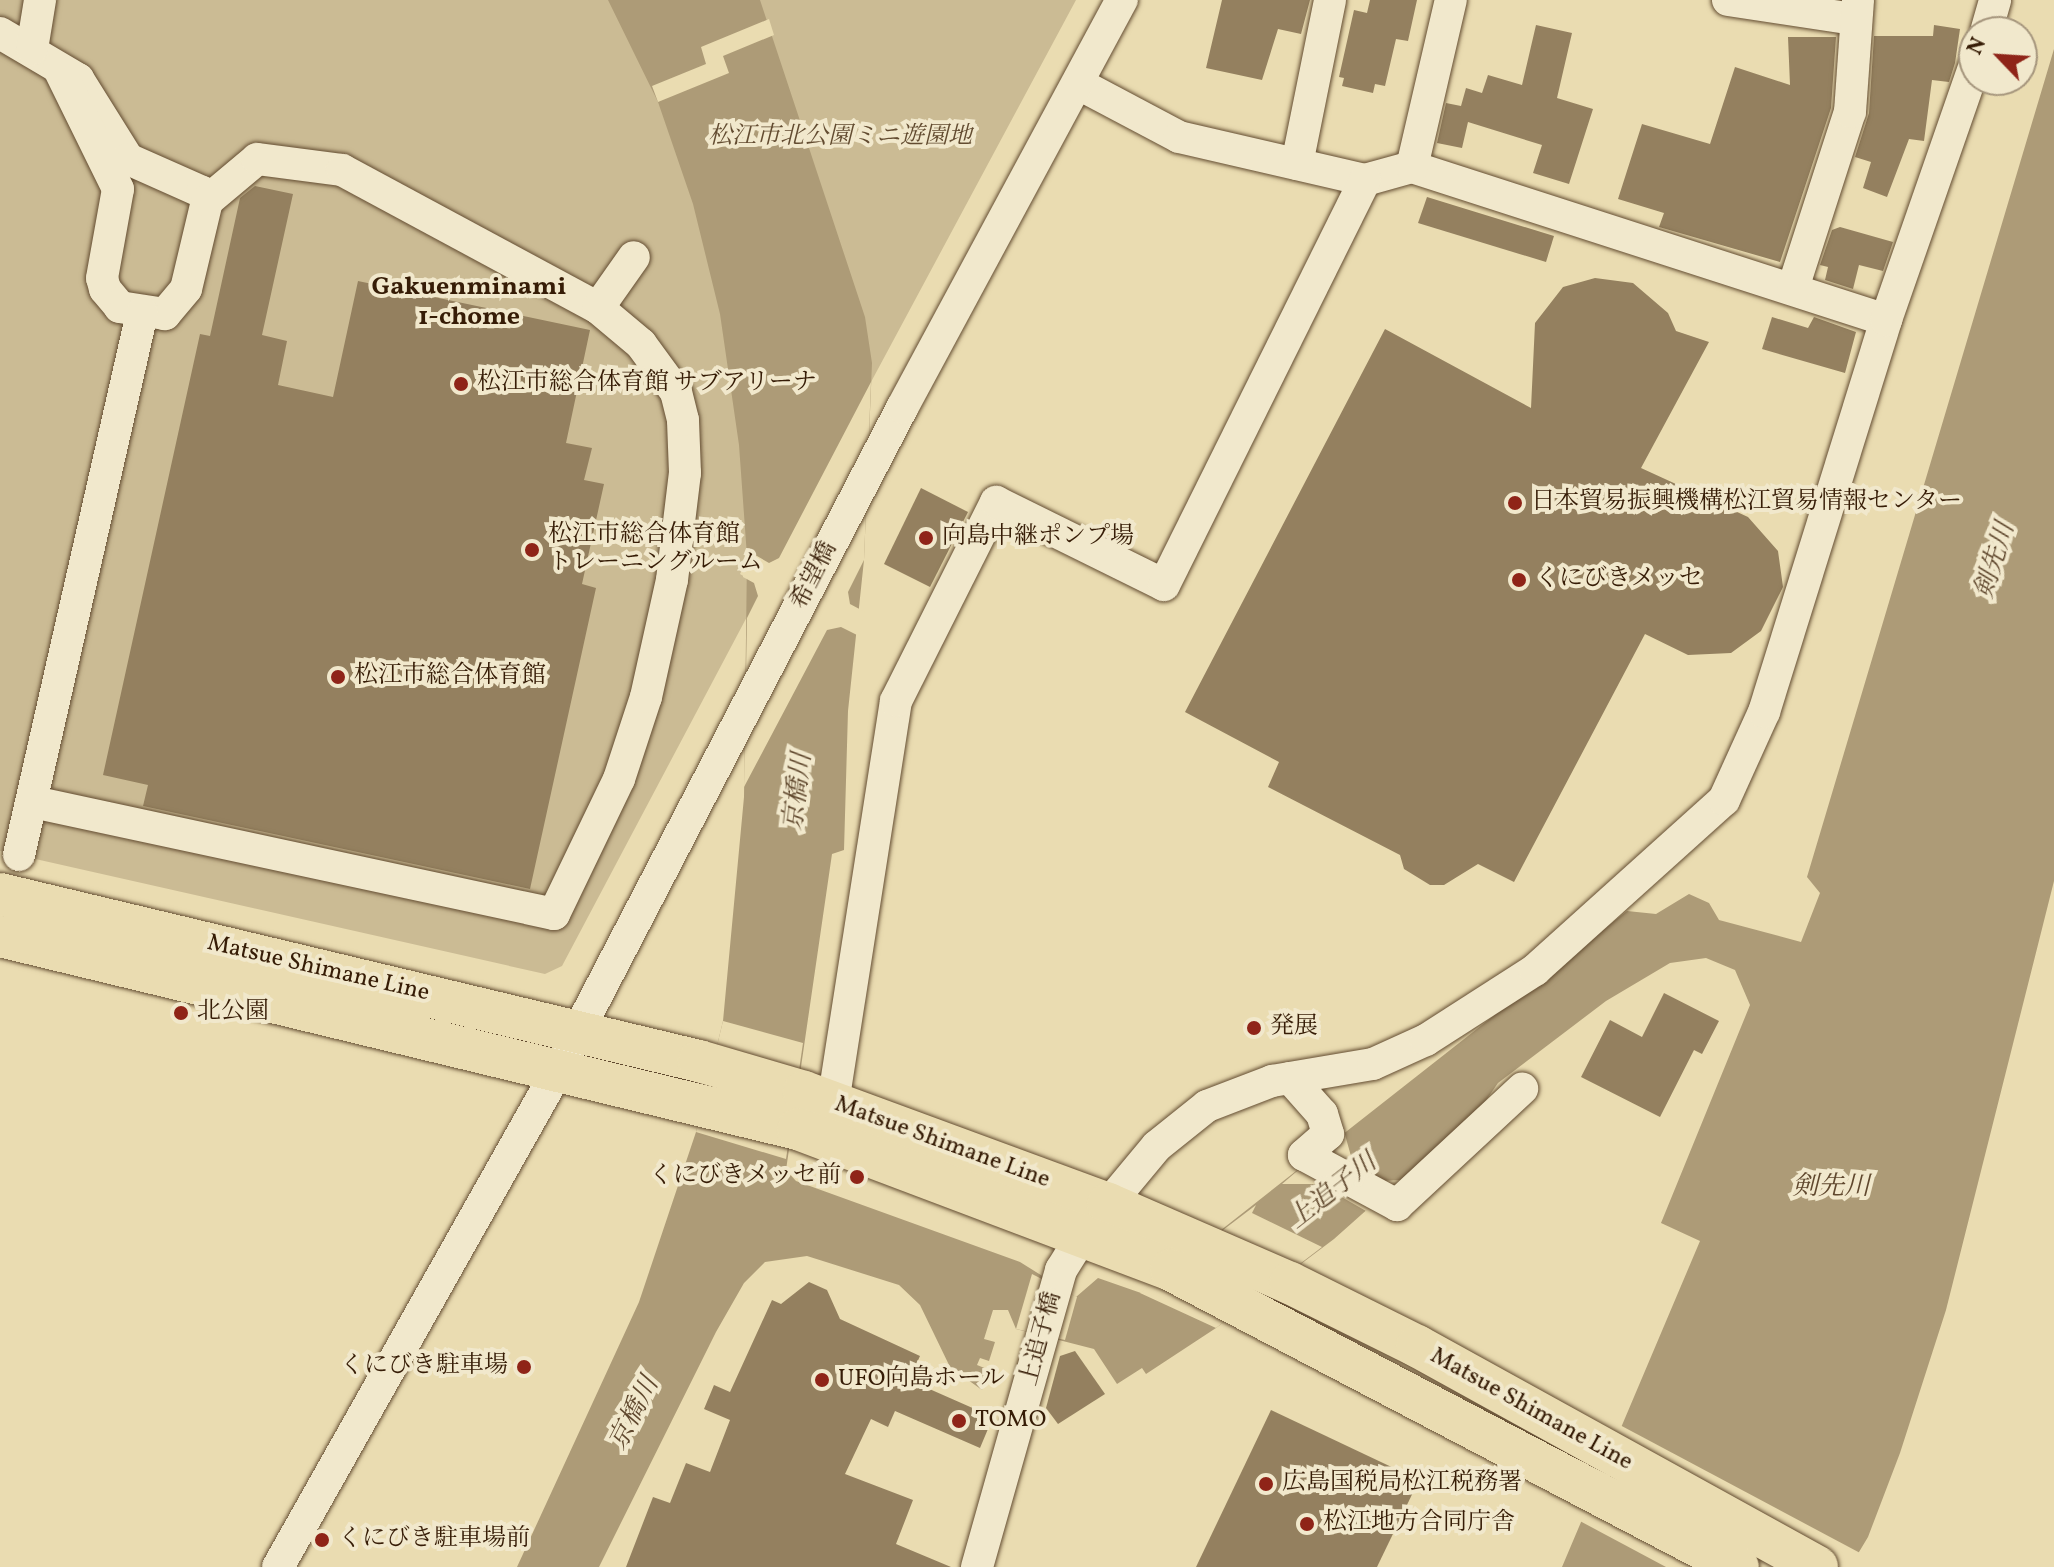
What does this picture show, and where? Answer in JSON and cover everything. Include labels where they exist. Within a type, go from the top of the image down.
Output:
[{"type":"main road","name":"Matsue Shimane Line","points":[[0,894],[579,1030],[693,1080]]},
{"type":"main road","name":"Matsue Shimane Line","points":[[0,936],[559,1068],[693,1080],[812,1108],[1108,1204],[1203,1243],[1417,1346],[1531,1434],[1738,1567]]},
{"type":"main road","name":"Matsue Shimane Line","points":[[812,1108],[1071,1253],[1171,1270],[1817,1567]]},
{"type":"street","points":[[32,49],[40,0]]},
{"type":"street","name":"希望橋","points":[[278,1567],[559,1068],[902,408],[1122,0]]},
{"type":"street","points":[[1297,164],[1330,0]]},
{"type":"street","points":[[1412,167],[1451,0]]},
{"type":"street","points":[[1728,0],[1856,10],[1850,112],[1793,288]]},
{"type":"street","points":[[0,33],[32,49],[78,79],[128,159],[194,185],[207,201]]},
{"type":"street","points":[[33,802],[554,914],[619,779],[646,697],[672,580],[685,473],[683,420],[676,392],[641,344],[598,308],[342,170],[257,159],[207,201],[186,289],[165,314],[142,313],[120,307],[105,289],[102,278],[118,189],[59,69]]},
{"type":"street","points":[[1079,84],[1179,137],[1365,180],[1412,167],[1886,320]]},
{"type":"street","points":[[1071,1253],[1157,1146],[1207,1106],[1290,1078],[1373,1064],[1451,1024],[1535,970],[1724,800],[1764,712],[1886,320],[1964,96]]},
{"type":"street","points":[[812,1108],[896,701],[996,502],[1164,585],[1365,180]]},
{"type":"street","points":[[598,308],[634,257]]},
{"type":"street","points":[[19,855],[142,313]]},
{"type":"street","points":[[1290,1078],[1322,1114],[1328,1134],[1304,1155],[1397,1205],[1522,1089]]},
{"type":"street","name":"上追子橋","points":[[977,1567],[1071,1253]]},
{"type":"green space","name":"松江市北公園ミニ遊園地","points":[[0,0],[1076,0],[871,382],[750,553],[740,574],[755,583],[758,596],[562,966],[545,974],[0,851]]},
{"type":"water","points":[[608,0],[760,0],[865,317],[872,363],[864,560],[848,711],[844,850],[832,854],[786,1170],[796,1181],[1020,1262],[1076,1297],[1098,1278],[1141,1293],[1627,911],[1656,914],[1689,894],[1709,903],[1719,920],[1801,942],[1820,893],[1807,877],[2054,49],[2054,881],[1946,1310],[1900,1453],[1868,1537],[1850,1567],[1562,1567],[1700,1241],[1661,1223],[1750,1005],[1735,970],[1706,958],[1670,963],[1606,1001],[1498,1083],[1480,1109],[1334,1239],[1216,1328],[1146,1374],[1142,1368],[1117,1384],[1094,1349],[1016,1329],[1008,1310],[993,1310],[984,1339],[995,1342],[989,1361],[980,1358],[977,1365],[987,1369],[982,1390],[950,1367],[920,1305],[899,1285],[807,1256],[765,1262],[744,1283],[716,1332],[599,1567],[517,1567],[639,1302],[696,1132],[723,1021],[744,797],[747,556],[739,445],[720,314],[693,204],[658,102]]},
{"type":"pier","points":[[769,19],[774,35],[723,56],[729,73],[658,102],[652,86],[706,64],[701,47]]},
{"type":"pier","points":[[871,382],[864,560],[848,592],[850,604],[865,612],[859,636],[841,627],[827,630],[744,787],[747,618],[758,596],[754,583],[743,577],[743,567],[750,552],[769,563],[779,558]]},
{"type":"pier","points":[[723,1021],[803,1043],[786,1159],[696,1132]]},
{"type":"pier","points":[[1344,1131],[1354,1167],[1379,1181],[1402,1180],[1366,1211],[1319,1184],[1282,1184]]},
{"type":"pier","points":[[1256,1205],[1252,1213],[1322,1247],[1216,1328],[1140,1293]]},
{"type":"pier","points":[[1032,1274],[1077,1297],[1065,1340],[1016,1329]]},
{"type":"pier","points":[[1618,1424],[1862,1554],[1854,1567],[1666,1567],[1578,1520]]},
{"type":"building","points":[[1222,0],[1310,0],[1301,34],[1278,29],[1262,80],[1206,68]]},
{"type":"building","points":[[1370,0],[1417,0],[1408,41],[1396,39],[1385,86],[1375,84],[1373,93],[1342,86],[1344,78],[1339,77],[1354,10],[1367,13]]},
{"type":"building","points":[[1536,25],[1572,33],[1557,98],[1593,109],[1569,184],[1533,173],[1542,145],[1468,122],[1462,148],[1437,143],[1446,103],[1461,106],[1466,88],[1482,93],[1488,75],[1522,85]]},
{"type":"building","points":[[1934,25],[1958,29],[1955,63],[1949,82],[1932,80],[1924,141],[1909,139],[1887,197],[1863,188],[1871,162],[1855,157],[1869,113],[1874,36],[1933,36]]},
{"type":"building","points":[[1788,37],[1836,37],[1831,108],[1780,262],[1659,227],[1664,213],[1618,199],[1642,124],[1710,144],[1735,67],[1790,85]]},
{"type":"building","name":"松江市総合体育館","points":[[255,186],[293,194],[262,335],[287,341],[278,385],[333,397],[358,281],[590,330],[566,443],[592,448],[584,480],[604,484],[582,584],[596,588],[530,889],[143,806],[148,785],[103,775],[200,334],[210,336],[240,198]]},
{"type":"building","points":[[1427,197],[1554,236],[1546,262],[1418,223]]},
{"type":"building","points":[[1840,227],[1893,242],[1883,271],[1859,265],[1853,289],[1825,280],[1828,267],[1820,265],[1832,230]]},
{"type":"building","name":"くにびきメッセ","points":[[1595,278],[1633,283],[1668,313],[1676,331],[1709,342],[1641,468],[1748,517],[1778,551],[1783,587],[1761,631],[1731,653],[1688,655],[1645,634],[1514,882],[1478,864],[1444,885],[1430,885],[1404,869],[1400,855],[1268,787],[1279,762],[1185,712],[1385,329],[1531,408],[1535,323],[1563,287]]},
{"type":"building","points":[[1772,317],[1808,328],[1814,317],[1856,332],[1845,373],[1762,349]]},
{"type":"building","name":"向島中継ポンプ場","points":[[921,488],[968,512],[930,587],[884,564]]},
{"type":"building","points":[[1664,993],[1719,1021],[1702,1054],[1694,1050],[1660,1117],[1581,1077],[1610,1020],[1642,1037]]},
{"type":"building","points":[[809,1282],[827,1290],[840,1319],[920,1356],[909,1380],[993,1417],[980,1448],[895,1411],[888,1427],[871,1419],[845,1474],[913,1500],[896,1544],[951,1567],[626,1567],[653,1497],[670,1503],[686,1463],[710,1472],[730,1420],[704,1409],[714,1385],[730,1392],[772,1300],[781,1304]]},
{"type":"building","points":[[1075,1351],[1105,1394],[1058,1424],[1046,1408],[1060,1356]]},
{"type":"building","name":"松江地方合同庁舎","points":[[1271,1410],[1419,1480],[1377,1567],[1196,1567]]},
{"type":"place","name":"松江市総合体育館 サブアリーナ","points":[[461,384]]},
{"type":"place","name":"日本貿易振興機構松江貿易情報センター","points":[[1515,503]]},
{"type":"place","name":"向島中継ポンプ場","points":[[926,538]]},
{"type":"place","name":"松江市総合体育館 トレーニングルーム","points":[[532,550]]},
{"type":"place","name":"くにびきメッセ","points":[[1519,580]]},
{"type":"place","name":"松江市総合体育館","points":[[338,677]]},
{"type":"place","name":"北公園","points":[[181,1013]]},
{"type":"place","name":"発展","points":[[1254,1028]]},
{"type":"place","name":"くにびきメッセ前","points":[[857,1177]]},
{"type":"place","name":"くにびき駐車場","points":[[524,1367]]},
{"type":"place","name":"UFO向島ホール","points":[[822,1380]]},
{"type":"place","name":"TOMO","points":[[959,1421]]},
{"type":"place","name":"広島国税局松江税務署","points":[[1266,1484]]},
{"type":"place","name":"松江地方合同庁舎","points":[[1307,1524]]},
{"type":"place","name":"くにびき駐車場前","points":[[322,1540]]},
{"type":"district","name":"Gakuenminami 1-chome","points":[[469,303]]},
{"type":"water label","name":"剣先川","points":[[1996,561]]},
{"type":"water label","name":"京橋川","points":[[799,792]]},
{"type":"water label","name":"剣先川","points":[[1831,1188]]},
{"type":"water label","name":"上追子川","points":[[1333,1192]]},
{"type":"water label","name":"京橋川","points":[[635,1414]]}]
